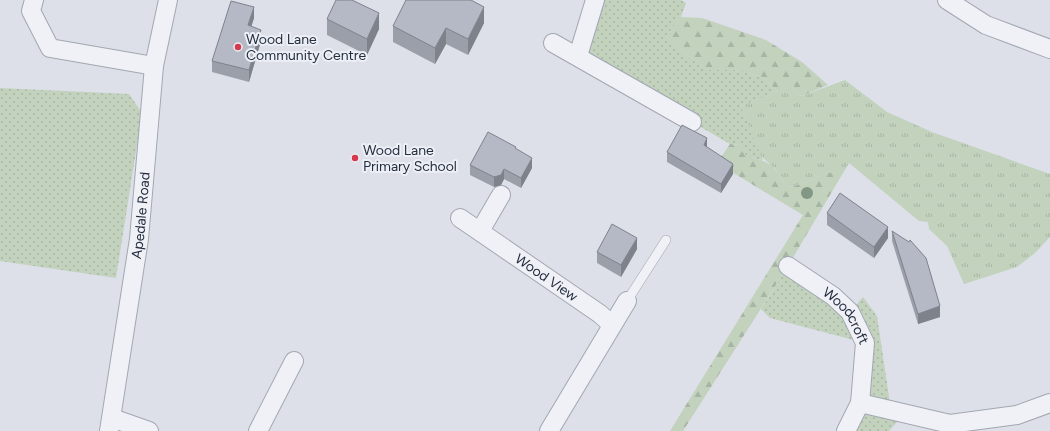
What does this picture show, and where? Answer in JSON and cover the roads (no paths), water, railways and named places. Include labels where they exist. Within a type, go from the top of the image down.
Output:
[{"type":"street","points":[[34,0],[31,11],[50,48],[154,66]]},
{"type":"street","name":"Apedale Road","points":[[111,424],[139,239],[154,66],[168,0]]},
{"type":"street","points":[[578,56],[596,0]]},
{"type":"street","points":[[947,0],[986,25],[1050,50]]},
{"type":"street","points":[[553,43],[692,122]]},
{"type":"street","points":[[480,231],[501,195]]},
{"type":"street","name":"Wood View","points":[[460,218],[600,314],[612,325]]},
{"type":"street","name":"Woodcroft","points":[[788,266],[834,296],[850,312],[865,343],[860,403],[846,431]]},
{"type":"street","points":[[549,431],[627,301]]},
{"type":"street","points":[[258,431],[294,361]]},
{"type":"street","points":[[860,403],[950,424],[1017,415],[1050,403]]},
{"type":"street","points":[[111,424],[149,431]]},
{"type":"lane","points":[[627,301],[666,240]]},
{"type":"place","name":"Wood Lane Community Centre","points":[[238,47]]},
{"type":"place","name":"Wood Lane Primary School","points":[[355,158]]}]
